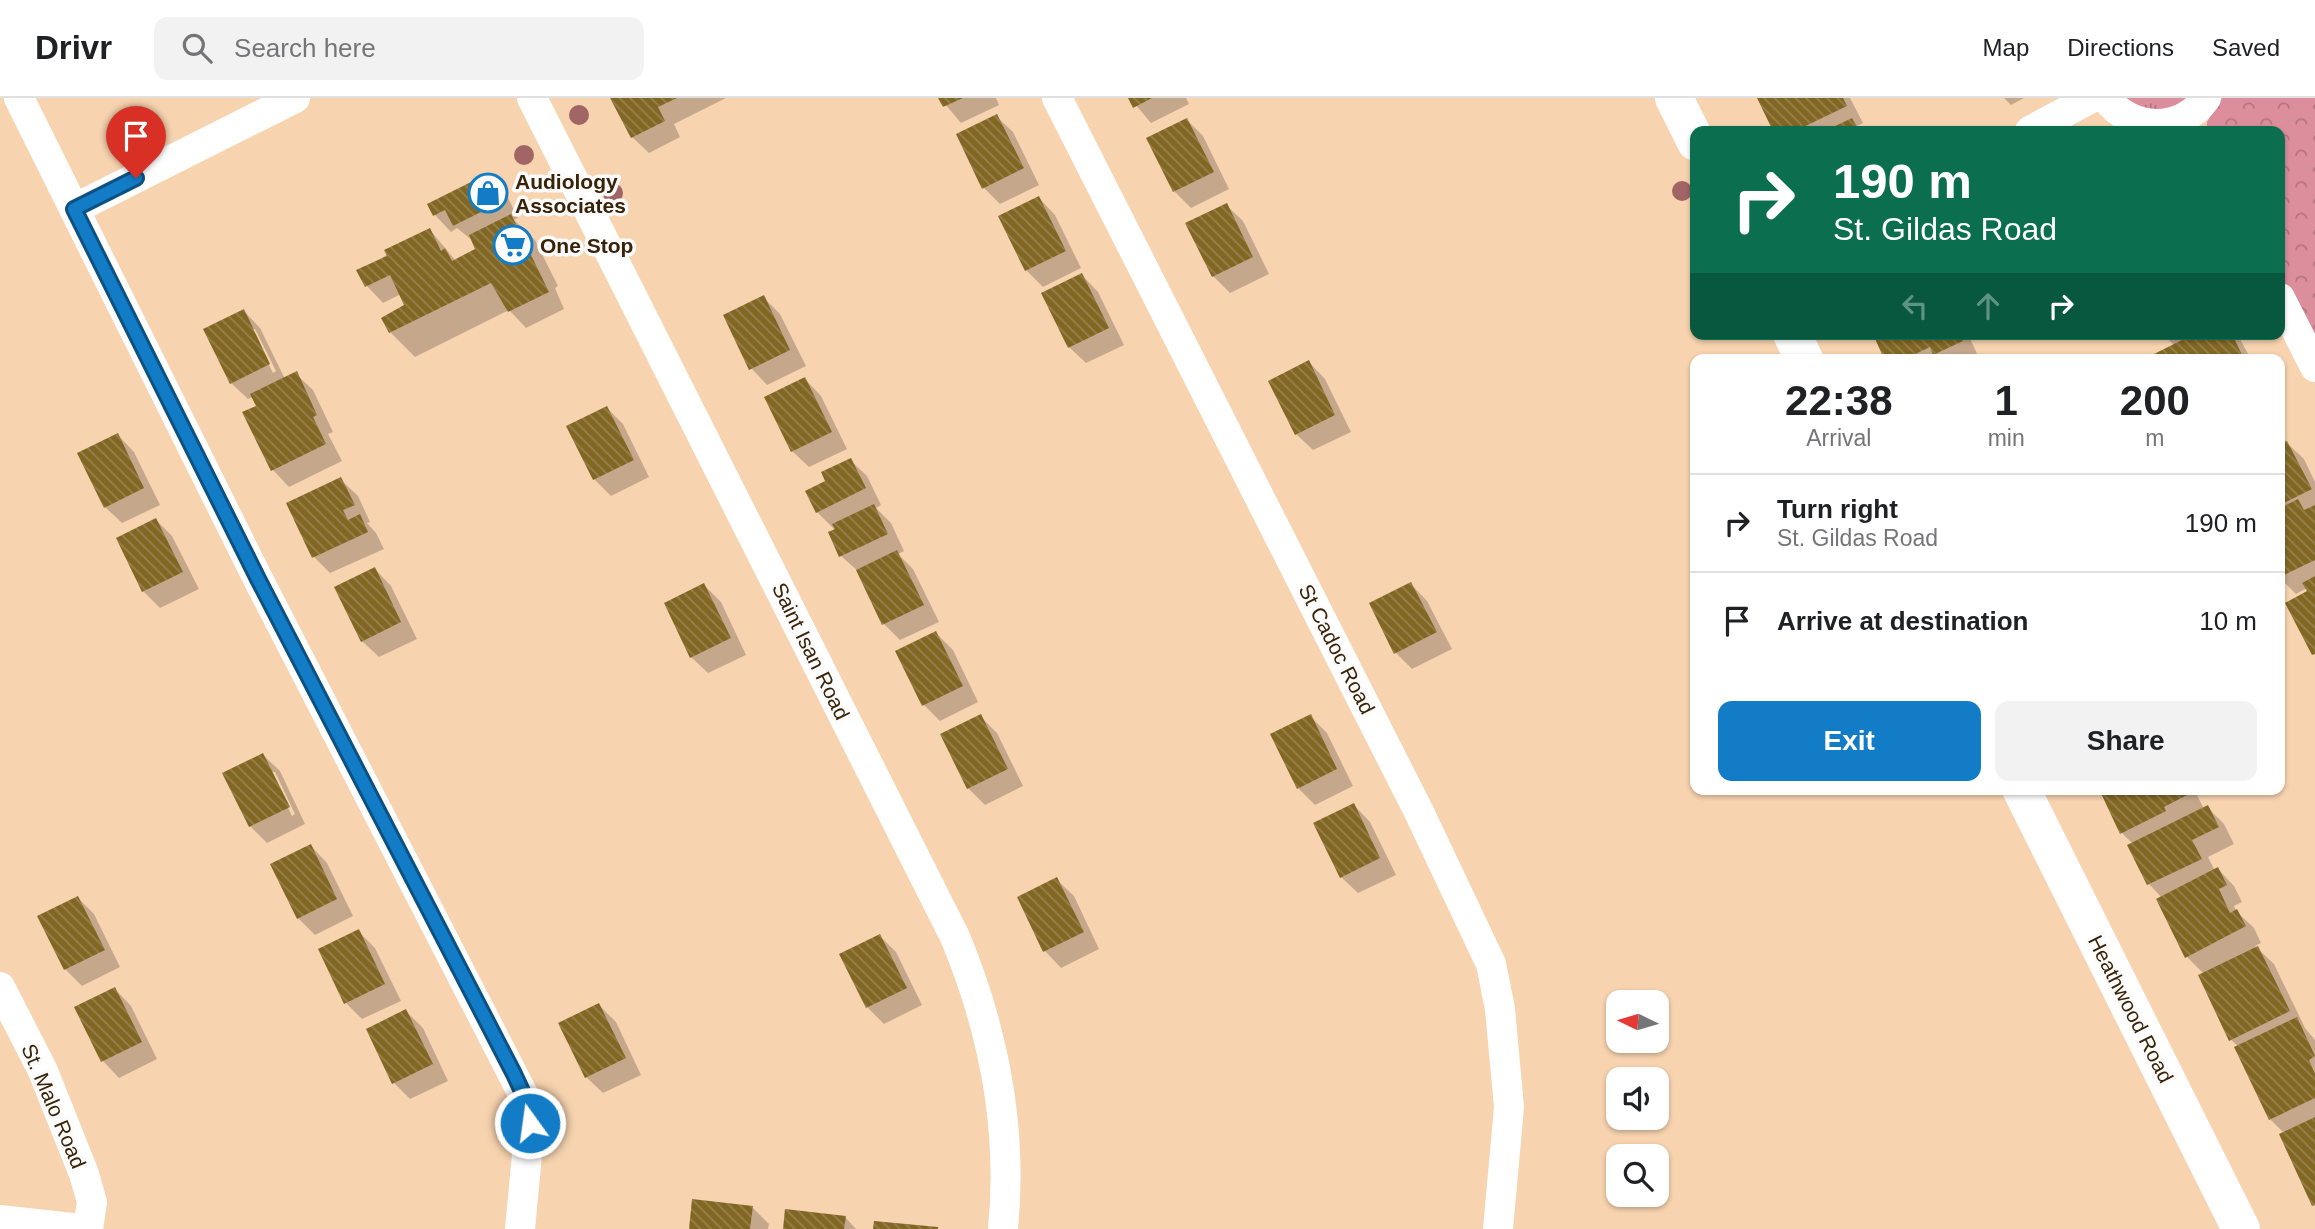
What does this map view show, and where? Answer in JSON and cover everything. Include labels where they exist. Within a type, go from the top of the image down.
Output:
[{"type":"street","points":[[19,98],[258,579],[527,1102],[530,1123],[520,1229]]},
{"type":"street","points":[[74,209],[295,98]]},
{"type":"street","name":"Saint Isan Road","points":[[532,98],[714,455],[969,970],[991,1040],[1002,1107],[1006,1153],[1003,1229]]},
{"type":"street","name":"St Cadoc Road","points":[[1057,98],[1419,812],[1491,964],[1500,1009],[1508,1107],[1498,1229]]},
{"type":"street","points":[[1674,98],[1690,130]]},
{"type":"street","points":[[2039,126],[2091,98]]},
{"type":"street","points":[[2106,98],[2129,118],[2147,124],[2166,124],[2198,115]]},
{"type":"street","points":[[2285,308],[2315,367]]},
{"type":"street","name":"Heathwood Road","points":[[2024,795],[2241,1229]]},
{"type":"street","name":"St. Malo Road","points":[[0,987],[43,1071],[84,1174],[92,1202],[88,1229]]},
{"type":"street","points":[[0,1220],[80,1229]]},
{"type":"green space","points":[[2125,98],[2189,98],[2157,110],[2141,107]]},
{"type":"green space","points":[[2222,98],[2315,98],[2315,346],[2285,288],[2285,126],[2207,126]]},
{"type":"building","points":[[610,98],[677,98],[658,107],[665,121],[631,138]]},
{"type":"building","points":[[938,98],[963,98],[943,107]]},
{"type":"building","points":[[1128,98],[1152,98],[1133,108]]},
{"type":"building","points":[[1757,98],[1843,98],[1847,106],[1805,126],[1771,126]]},
{"type":"building","points":[[997,114],[1024,168],[982,189],[956,134]]},
{"type":"building","points":[[1187,118],[1214,172],[1173,192],[1146,138]]},
{"type":"building","points":[[1852,118],[1856,126],[1835,126]]},
{"type":"building","points":[[489,173],[503,201],[453,226],[445,210],[433,216],[427,204]]},
{"type":"building","points":[[1039,196],[1066,251],[1025,271],[998,216]]},
{"type":"building","points":[[1227,203],[1253,257],[1212,277],[1185,223]]},
{"type":"building","points":[[511,214],[549,292],[508,312],[491,283],[389,333],[381,318],[404,305],[390,275],[365,287],[356,270],[387,256],[384,250],[430,228],[441,251],[445,248],[452,261],[475,249],[469,235]]},
{"type":"building","points":[[1082,273],[1109,328],[1068,348],[1041,293]]},
{"type":"building","points":[[764,295],[790,350],[749,370],[723,315]]},
{"type":"building","points":[[244,309],[270,364],[230,384],[203,329]]},
{"type":"building","points":[[1876,340],[1963,341],[1935,354],[1930,347],[1915,354],[1882,354]]},
{"type":"building","points":[[2182,340],[2235,340],[2242,354],[2154,354]]},
{"type":"building","points":[[1309,360],[1335,415],[1295,435],[1268,381]]},
{"type":"building","points":[[297,371],[317,415],[313,417],[326,444],[271,471],[242,412],[256,406],[250,394]]},
{"type":"building","points":[[805,377],[832,432],[791,452],[764,397]]},
{"type":"building","points":[[607,406],[634,460],[593,480],[566,426]]},
{"type":"building","points":[[118,433],[144,488],[104,508],[77,453]]},
{"type":"building","points":[[2287,441],[2312,489],[2285,502]]},
{"type":"building","points":[[851,458],[866,488],[816,513],[805,491],[825,481],[821,472]]},
{"type":"building","points":[[341,477],[355,505],[343,510],[348,520],[360,514],[368,532],[312,558],[286,503]]},
{"type":"building","points":[[2298,499],[2304,510],[2315,505],[2315,560],[2285,575],[2285,506]]},
{"type":"building","points":[[874,504],[888,534],[839,557],[828,532],[835,529],[832,524]]},
{"type":"building","points":[[156,518],[183,572],[142,592],[116,538]]},
{"type":"building","points":[[897,550],[924,605],[882,625],[856,570]]},
{"type":"building","points":[[375,567],[401,622],[361,642],[334,587]]},
{"type":"building","points":[[2315,576],[2315,654],[2312,655],[2285,603],[2307,591],[2302,583]]},
{"type":"building","points":[[1411,582],[1437,632],[1394,654],[1369,603]]},
{"type":"building","points":[[704,583],[731,638],[690,658],[664,603]]},
{"type":"building","points":[[936,631],[963,686],[922,706],[895,651]]},
{"type":"building","points":[[981,714],[1008,769],[967,789],[940,734]]},
{"type":"building","points":[[1311,714],[1337,769],[1297,789],[1270,734]]},
{"type":"building","points":[[263,753],[290,807],[249,827],[222,773]]},
{"type":"building","points":[[2102,795],[2187,795],[2164,807],[2166,811],[2120,834]]},
{"type":"building","points":[[1354,803],[1380,858],[1340,878],[1313,823]]},
{"type":"building","points":[[2208,805],[2219,827],[2192,840],[2202,859],[2147,885],[2127,845]]},
{"type":"building","points":[[311,844],[337,899],[297,919],[270,864]]},
{"type":"building","points":[[2218,867],[2227,885],[2219,889],[2230,913],[2237,909],[2246,926],[2185,958],[2156,899]]},
{"type":"building","points":[[1057,877],[1084,932],[1043,952],[1017,897]]},
{"type":"building","points":[[78,896],[105,950],[64,970],[37,916]]},
{"type":"building","points":[[359,929],[385,984],[344,1004],[318,949]]},
{"type":"building","points":[[880,934],[907,988],[866,1008],[839,954]]},
{"type":"building","points":[[2258,946],[2290,1011],[2229,1041],[2198,975]]},
{"type":"building","points":[[115,987],[142,1042],[101,1062],[74,1007]]},
{"type":"building","points":[[599,1003],[626,1058],[585,1078],[558,1023]]},
{"type":"building","points":[[406,1009],[433,1064],[392,1084],[366,1029]]},
{"type":"building","points":[[2297,1017],[2315,1056],[2309,1060],[2315,1074],[2315,1098],[2269,1120],[2234,1047]]},
{"type":"building","points":[[2315,1117],[2315,1205],[2312,1206],[2279,1134]]},
{"type":"building","points":[[692,1199],[753,1206],[750,1229],[689,1229]]},
{"type":"building","points":[[785,1209],[846,1216],[844,1229],[783,1229]]},
{"type":"building","points":[[874,1221],[938,1227],[938,1229],[873,1229]]},
{"type":"place","name":"Audiology Associates","points":[[488,193]]},
{"type":"place","name":"One Stop","points":[[513,245]]},
{"type":"route","points":[[136,178],[74,209],[258,579],[514,1074],[527,1102],[530,1123]]}]
